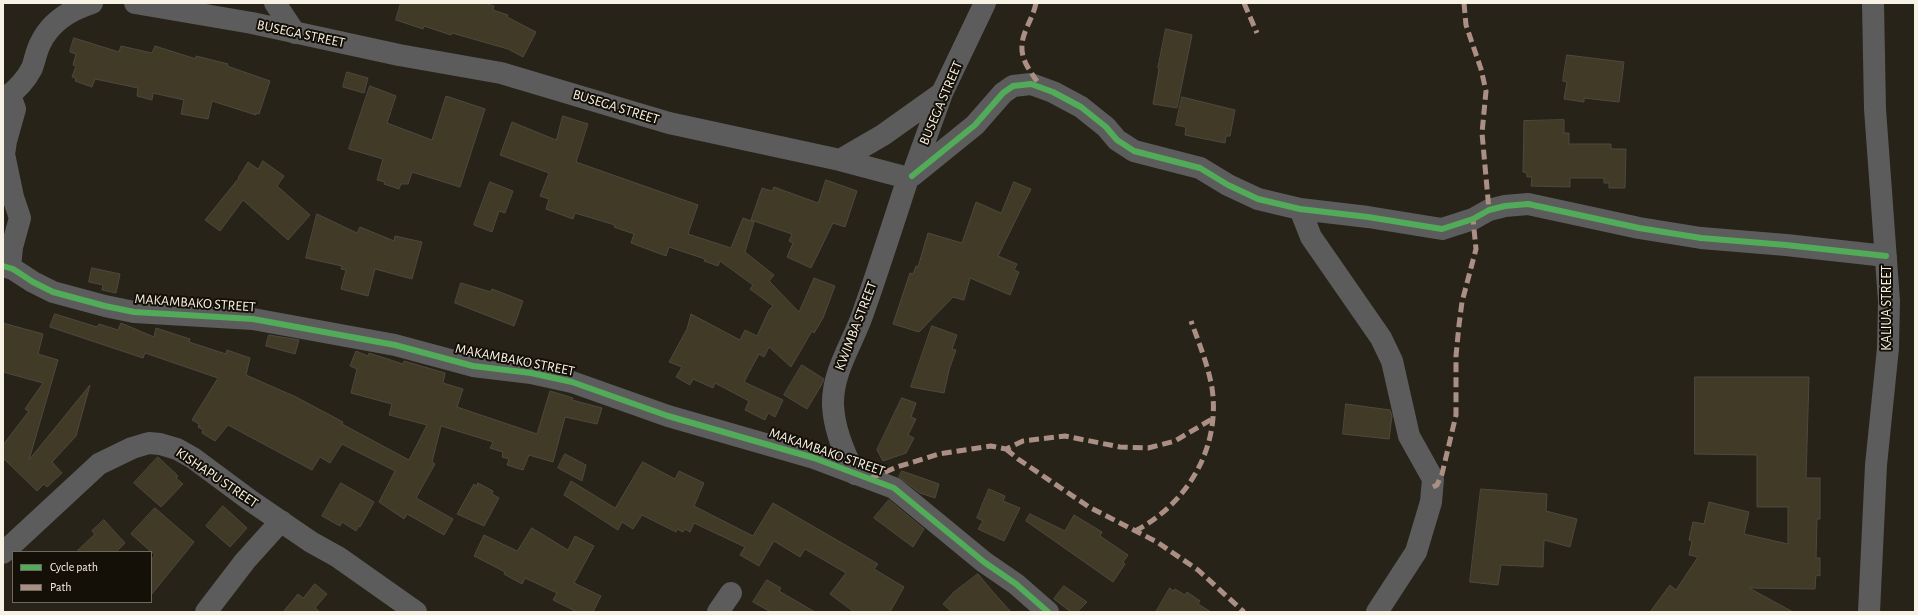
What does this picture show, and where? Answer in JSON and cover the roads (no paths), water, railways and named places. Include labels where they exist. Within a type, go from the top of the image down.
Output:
[{"type":"street","points":[[7,266],[20,218],[13,197],[4,154],[15,109],[7,98],[15,91],[31,69],[44,37],[65,8],[92,3]]},
{"type":"street","name":"BUSEGA STREET","points":[[135,3],[295,33],[398,55],[501,73],[669,123],[840,160],[910,177],[942,93],[985,3]]},
{"type":"street","points":[[275,3],[295,33]]},
{"type":"street","name":"KALIUA STREET","points":[[1869,612],[1876,465],[1888,348],[1889,302],[1875,109],[1873,3]]},
{"type":"street","points":[[910,177],[975,125],[1003,93],[1013,86],[1031,84],[1053,92],[1081,107],[1106,127],[1117,140],[1134,151],[1200,168],[1228,185],[1258,199],[1300,209],[1368,217],[1442,229],[1473,219],[1489,210],[1505,206],[1528,204],[1639,228],[1701,238],[1786,245],[1886,256]]},
{"type":"street","points":[[840,160],[883,135],[942,93]]},
{"type":"street","name":"KWIMBA STREET","points":[[855,474],[837,430],[833,404],[835,386],[842,362],[862,316],[910,177]]},
{"type":"street","points":[[1300,209],[1311,237],[1381,338],[1394,368],[1409,436],[1433,479],[1431,502],[1416,552],[1377,612]]},
{"type":"street","name":"MAKAMBAKO STREET","points":[[7,266],[53,292],[126,310],[253,319],[395,346],[473,366],[531,373],[572,382],[668,416],[814,458],[855,474],[871,478],[894,488],[984,562],[1016,584],[1048,612]]},
{"type":"street","name":"KISHAPU STREET","points":[[3,553],[99,464],[132,448],[149,442],[177,449],[193,458],[280,521],[338,557],[416,612]]},
{"type":"street","points":[[206,612],[245,561],[280,521]]},
{"type":"street","points":[[718,612],[731,593]]}]
